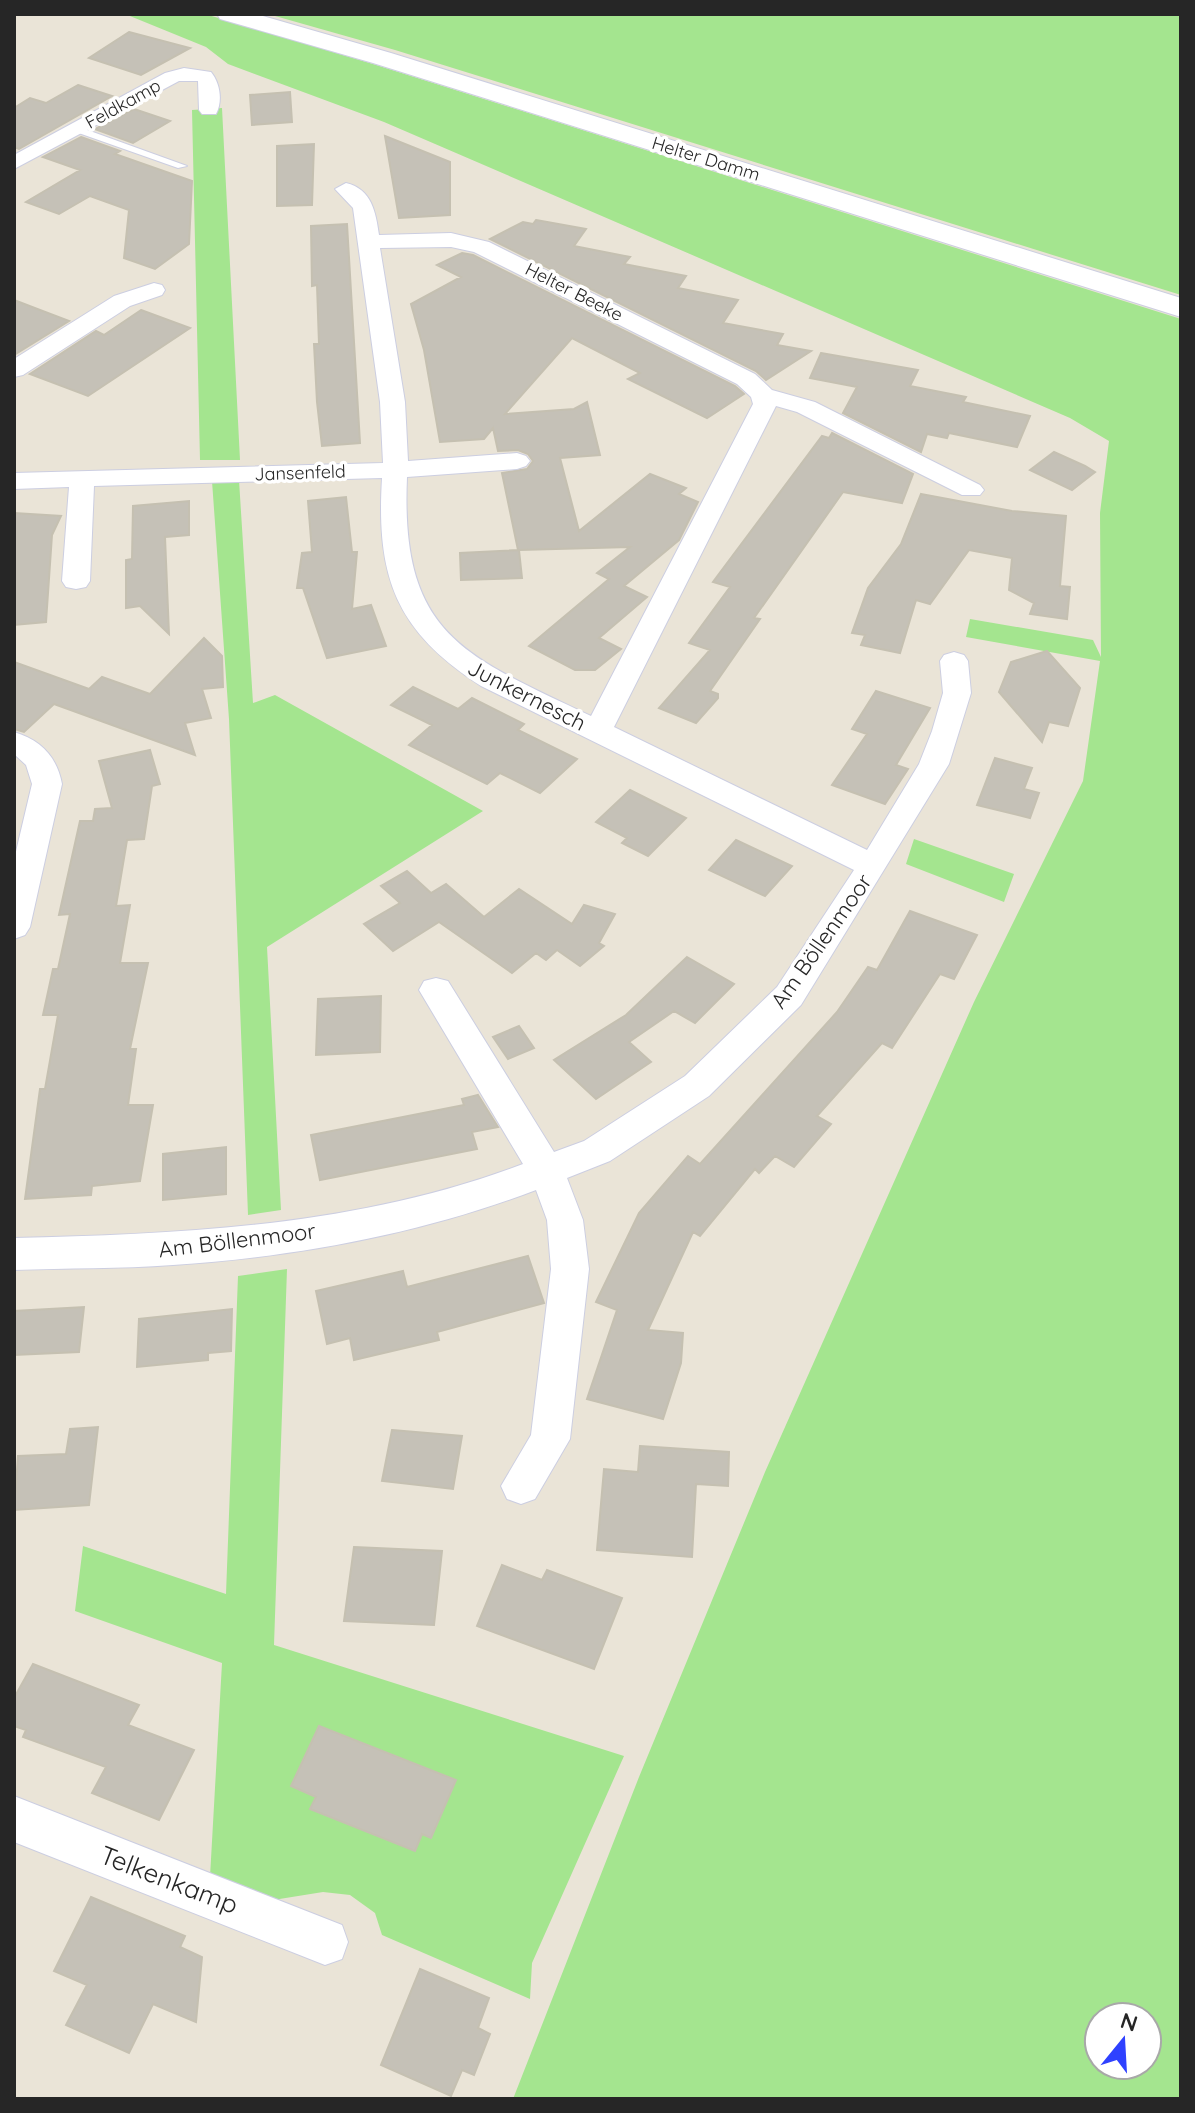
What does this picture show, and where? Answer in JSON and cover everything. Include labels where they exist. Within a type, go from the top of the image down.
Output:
[{"type":"street","name":"Helter Damm","points":[[229,14],[382,58],[1181,308]]},
{"type":"street","name":"Feldkamp","points":[[14,163],[172,77],[184,74],[204,76],[209,82],[209,110]]},
{"type":"street","name":"Junkernesch","points":[[346,189],[364,206],[397,434],[394,499],[402,579],[414,610],[432,638],[458,660],[491,679],[873,866]]},
{"type":"street","name":"Helter Beeke","points":[[368,242],[451,240],[489,250],[746,379],[763,395],[806,407],[971,490]]},
{"type":"street","points":[[14,370],[122,301],[154,290]]},
{"type":"street","points":[[598,730],[765,404],[763,395]]},
{"type":"street","name":"Jansenfeld","points":[[14,481],[394,470],[517,461]]},
{"type":"street","points":[[76,581],[82,480]]},
{"type":"street","name":"Am Böllenmoor","points":[[14,1254],[171,1250],[256,1242],[415,1213],[477,1197],[597,1151],[708,1075],[789,996],[934,764],[957,693],[954,661]]},
{"type":"street","points":[[14,742],[37,756],[45,768],[47,784],[14,927]]},
{"type":"street","points":[[436,990],[547,1172],[565,1220],[570,1269],[550,1439],[521,1486]]},
{"type":"street","name":"Telkenkamp","points":[[14,1819],[325,1942]]},
{"type":"lane","points":[[76,129],[182,166]]},
{"type":"green space","points":[[125,14],[205,14],[1181,319],[1181,2099],[513,2099],[639,1777],[765,1472],[974,1002],[1083,781],[1100,661],[966,637],[970,619],[1093,640],[1101,657],[1100,513],[1109,441],[1070,418],[384,122],[228,64],[206,47]]},
{"type":"green space","points":[[268,14],[1181,14],[1181,295],[395,50]]},
{"type":"green space","points":[[222,108],[240,460],[200,460],[192,110]]},
{"type":"green space","points":[[239,480],[253,703],[275,695],[483,811],[267,947],[281,1210],[248,1215],[229,719],[212,481]]},
{"type":"green space","points":[[914,839],[1014,874],[1004,902],[906,864]]},
{"type":"green space","points":[[287,1269],[274,1645],[624,1756],[532,1963],[530,1999],[382,1935],[375,1913],[350,1895],[323,1892],[267,1901],[210,1877],[222,1663],[75,1611],[83,1546],[226,1594],[238,1276]]},
{"type":"building","points":[[129,32],[190,48],[141,75],[89,58]]},
{"type":"building","points":[[78,85],[112,96],[19,149],[14,147],[14,108],[30,98],[46,103]]},
{"type":"building","points":[[290,92],[292,122],[252,125],[250,95]]},
{"type":"building","points":[[134,109],[170,121],[133,143],[95,129]]},
{"type":"building","points":[[385,136],[450,162],[450,215],[399,218]]},
{"type":"building","points":[[81,137],[120,151],[115,154],[192,181],[189,244],[155,269],[124,258],[129,210],[90,196],[59,214],[26,202],[80,170],[43,157]]},
{"type":"building","points":[[314,144],[312,205],[277,206],[277,146]]},
{"type":"building","points":[[536,220],[586,229],[574,246],[630,257],[624,264],[686,276],[678,288],[738,300],[723,323],[783,334],[777,345],[811,351],[766,380],[756,371],[490,239],[523,222],[533,224]]},
{"type":"building","points":[[347,224],[360,443],[322,446],[314,344],[319,344],[317,285],[312,286],[311,226]]},
{"type":"building","points":[[462,253],[473,255],[735,386],[744,394],[707,418],[628,379],[640,373],[572,338],[505,414],[574,409],[587,402],[600,455],[560,458],[579,531],[650,474],[686,488],[679,494],[698,502],[679,540],[624,586],[647,597],[599,638],[621,649],[595,670],[575,670],[529,646],[609,579],[597,573],[630,547],[519,550],[522,578],[461,580],[460,553],[518,550],[502,473],[527,469],[533,461],[528,454],[518,450],[498,451],[493,428],[484,439],[440,442],[424,350],[411,304],[461,277],[437,265]]},
{"type":"building","points":[[14,300],[40,310],[69,321],[14,355]]},
{"type":"building","points":[[141,310],[190,328],[88,396],[30,374],[96,331],[104,335]]},
{"type":"building","points":[[821,353],[918,370],[910,386],[966,397],[963,402],[1030,416],[1017,447],[949,433],[947,438],[927,434],[921,452],[843,413],[857,387],[810,378]]},
{"type":"building","points":[[832,433],[913,474],[902,503],[843,492],[754,618],[760,619],[710,691],[718,694],[718,698],[696,723],[659,708],[710,650],[689,643],[730,587],[713,582],[822,436],[829,438]]},
{"type":"building","points":[[1054,452],[1095,472],[1072,490],[1030,470]]},
{"type":"building","points":[[921,494],[1012,511],[1066,516],[1060,586],[1070,587],[1067,619],[1030,614],[1034,603],[1009,590],[1012,558],[969,550],[930,604],[916,600],[900,653],[861,645],[865,635],[852,633],[868,588],[901,544]]},
{"type":"building","points":[[346,497],[352,552],[357,552],[352,609],[371,605],[386,646],[327,658],[303,588],[297,588],[302,553],[312,552],[308,501]]},
{"type":"building","points":[[189,501],[189,535],[165,537],[169,634],[140,606],[126,608],[126,560],[132,559],[133,506]]},
{"type":"building","points":[[14,513],[61,516],[52,535],[46,622],[14,625]]},
{"type":"building","points":[[204,638],[222,656],[223,687],[202,689],[211,718],[185,723],[195,755],[54,704],[24,732],[14,729],[14,662],[89,689],[102,677],[150,694]]},
{"type":"building","points":[[1047,651],[1080,688],[1068,726],[1049,722],[1042,742],[999,692],[1011,662]]},
{"type":"building","points":[[413,687],[458,709],[472,698],[524,724],[518,730],[577,759],[540,793],[500,773],[487,784],[409,745],[432,725],[391,705]]},
{"type":"building","points":[[876,691],[930,708],[896,765],[908,769],[885,804],[832,785],[867,734],[852,729]]},
{"type":"building","points":[[150,750],[160,784],[152,786],[144,839],[127,840],[116,906],[130,905],[120,963],[148,963],[130,1049],[136,1049],[128,1105],[153,1105],[140,1181],[92,1186],[91,1195],[25,1199],[40,1089],[45,1089],[58,1015],[43,1015],[53,969],[58,969],[70,914],[59,915],[80,821],[93,821],[95,809],[112,808],[99,761]]},
{"type":"building","points":[[995,758],[1032,768],[1024,789],[1039,793],[1030,818],[977,805]]},
{"type":"building","points":[[630,790],[686,818],[648,856],[622,843],[627,838],[596,822]]},
{"type":"building","points":[[736,840],[792,866],[765,896],[709,870]]},
{"type":"building","points":[[407,871],[431,893],[446,884],[484,917],[519,889],[572,924],[584,905],[615,914],[599,943],[604,946],[580,966],[557,950],[546,960],[536,953],[512,973],[439,922],[393,951],[364,924],[400,903],[381,886]]},
{"type":"building","points":[[910,911],[977,935],[954,979],[940,974],[892,1048],[882,1043],[817,1116],[831,1124],[794,1167],[775,1156],[759,1173],[755,1169],[700,1236],[693,1232],[648,1330],[683,1333],[681,1363],[663,1419],[587,1399],[617,1310],[596,1302],[639,1213],[688,1156],[700,1164],[837,1012],[868,967],[877,970]]},
{"type":"building","points":[[687,957],[734,984],[695,1023],[674,1011],[629,1042],[651,1062],[596,1099],[554,1060],[626,1015]]},
{"type":"building","points":[[381,996],[380,1052],[316,1055],[318,999]]},
{"type":"building","points":[[519,1026],[534,1048],[508,1059],[493,1037]]},
{"type":"building","points":[[478,1095],[498,1127],[472,1132],[477,1149],[320,1180],[311,1135],[464,1105],[462,1099]]},
{"type":"building","points":[[226,1147],[226,1194],[163,1200],[163,1154]]},
{"type":"building","points":[[528,1256],[544,1303],[437,1332],[439,1340],[354,1360],[350,1338],[327,1344],[316,1291],[403,1271],[407,1287]]},
{"type":"building","points":[[84,1307],[79,1352],[14,1355],[14,1311]]},
{"type":"building","points":[[232,1309],[231,1351],[208,1353],[208,1360],[137,1367],[139,1319]]},
{"type":"building","points":[[98,1427],[89,1505],[14,1510],[18,1456],[66,1454],[70,1429]]},
{"type":"building","points":[[392,1430],[462,1436],[453,1489],[382,1481]]},
{"type":"building","points":[[640,1446],[729,1452],[728,1486],[696,1484],[692,1557],[597,1550],[604,1469],[638,1472]]},
{"type":"building","points":[[354,1547],[442,1551],[434,1625],[344,1621]]},
{"type":"building","points":[[502,1565],[542,1580],[547,1570],[622,1598],[594,1669],[477,1626]]},
{"type":"building","points":[[33,1664],[139,1705],[128,1725],[194,1750],[159,1820],[92,1793],[106,1767],[23,1737],[26,1730],[14,1726],[14,1698]]},
{"type":"building","points":[[319,1726],[456,1780],[431,1838],[422,1834],[415,1851],[310,1809],[316,1797],[291,1786]]},
{"type":"building","points":[[91,1897],[185,1936],[180,1947],[202,1957],[196,2022],[153,2004],[129,2053],[66,2025],[87,1985],[54,1971]]},
{"type":"building","points":[[420,1969],[489,1998],[478,2028],[490,2034],[474,2075],[462,2070],[451,2096],[381,2065]]}]
